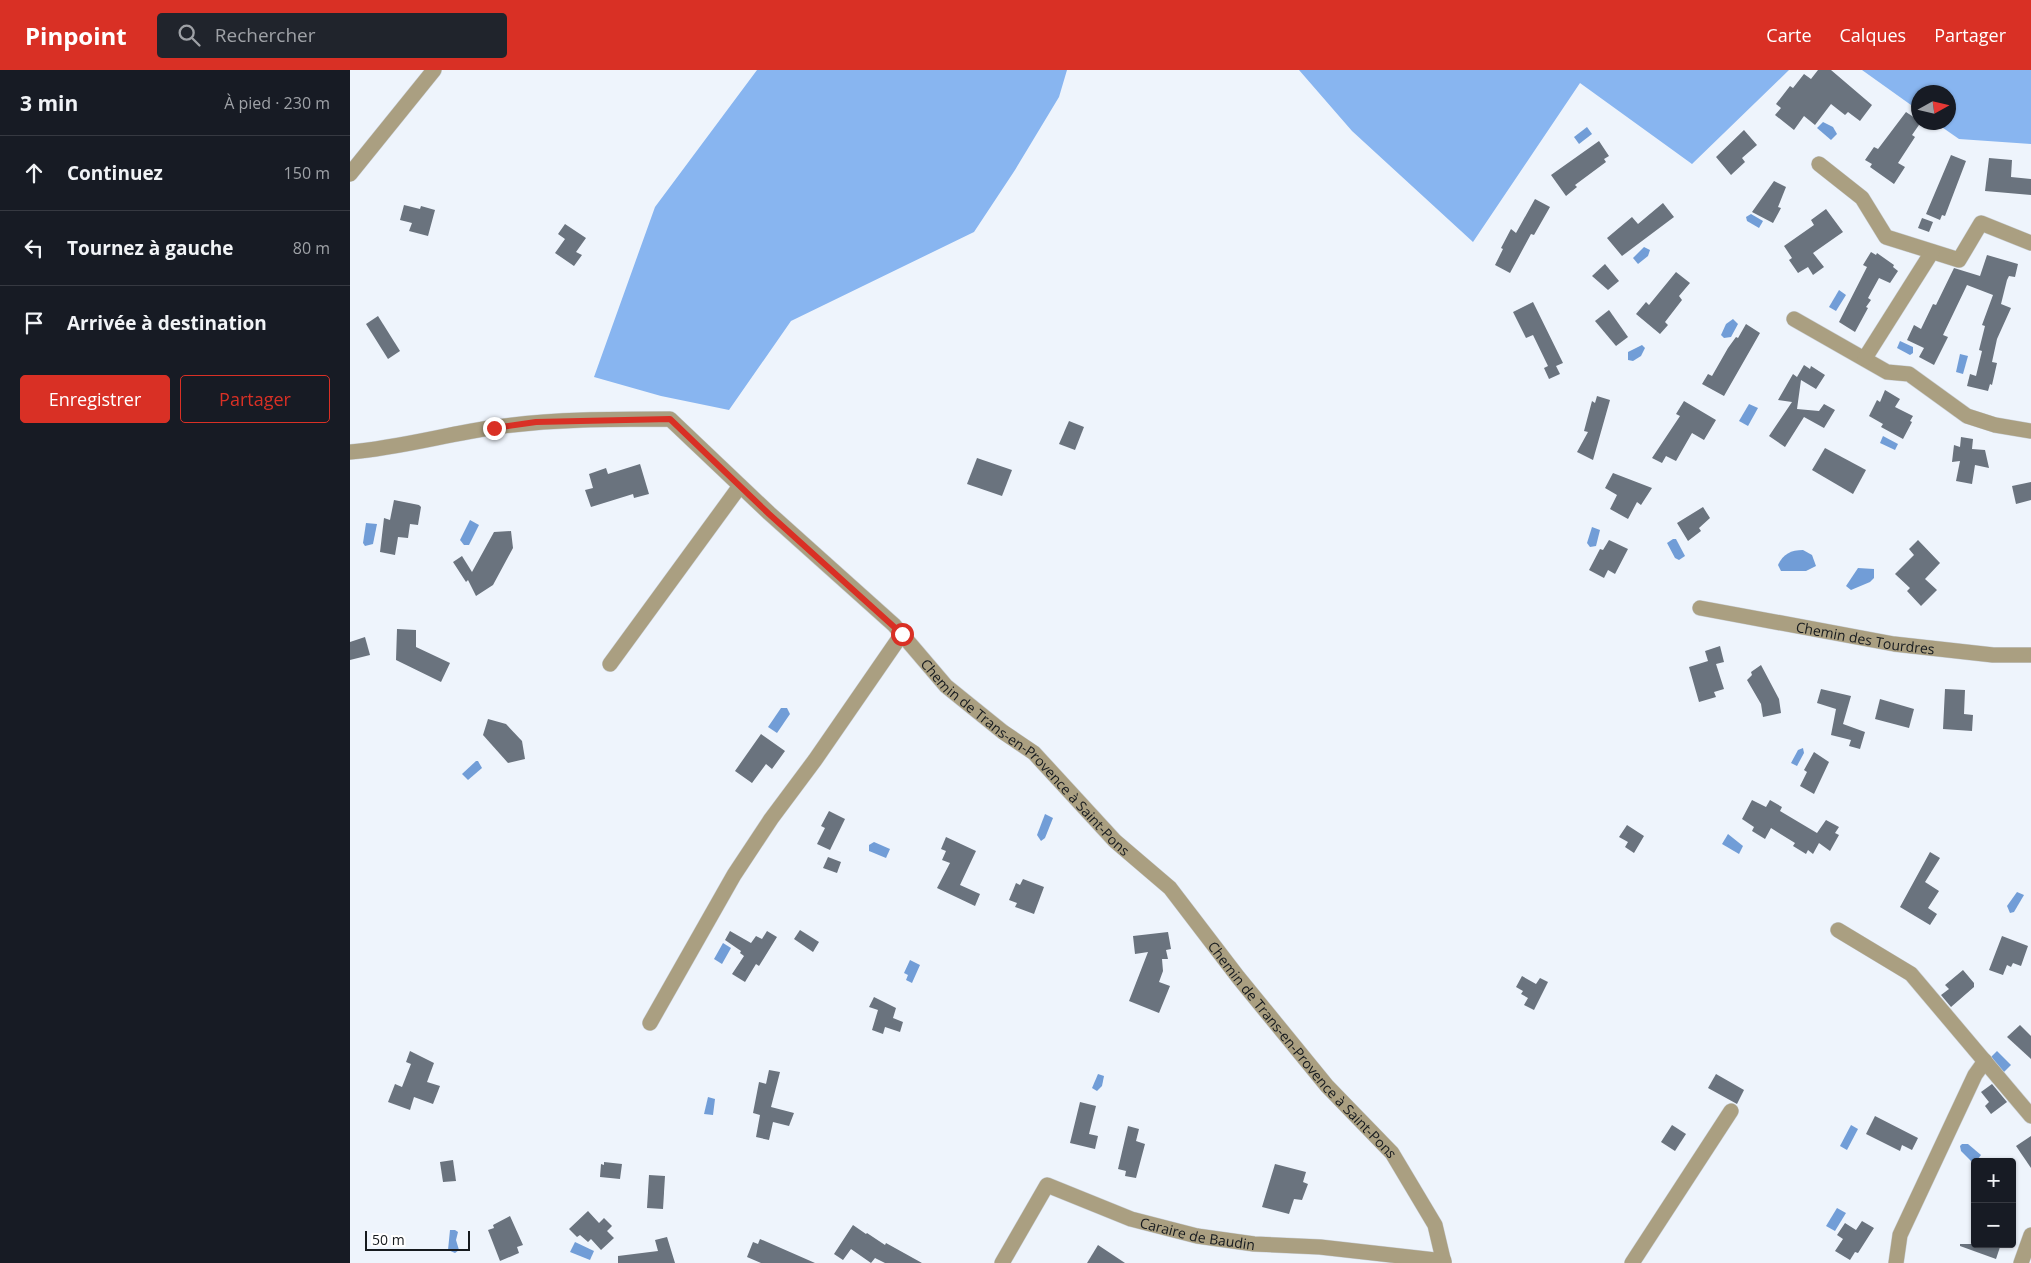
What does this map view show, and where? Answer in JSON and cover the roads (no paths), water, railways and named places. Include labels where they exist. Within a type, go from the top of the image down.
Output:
[{"type":"street","points":[[350,174],[357,154],[434,70]]},
{"type":"street","points":[[1819,164],[1862,198],[1886,237],[1959,260],[1981,223],[2031,243]]},
{"type":"street","points":[[1865,358],[1932,252]]},
{"type":"street","points":[[1794,319],[1887,372],[1909,374],[1967,416],[1994,425],[2031,431]]},
{"type":"street","name":"Chemin de Trans-en-Provence à Saint-Pons","points":[[350,452],[386,449],[494,428],[536,422],[670,419],[740,486],[902,634],[946,686],[1003,732],[1034,752],[1115,841],[1170,888],[1238,977],[1327,1086],[1392,1152],[1435,1225],[1444,1262]]},
{"type":"street","points":[[610,664],[740,486]]},
{"type":"street","name":"Chemin des Tourdres","points":[[1700,608],[1894,644],[1993,655],[2031,655]]},
{"type":"street","points":[[650,1023],[755,843],[902,634]]},
{"type":"street","points":[[1838,930],[1911,974],[2031,1116]]},
{"type":"street","points":[[1896,1263],[1900,1235],[1975,1075],[1985,1061]]},
{"type":"street","points":[[1632,1263],[1731,1111]]},
{"type":"street","name":"Caraire de Baudin","points":[[1002,1263],[1047,1185],[1131,1219],[1197,1236],[1245,1243],[1320,1247],[1444,1262]]},
{"type":"street","points":[[2021,1263],[2031,1235]]}]
